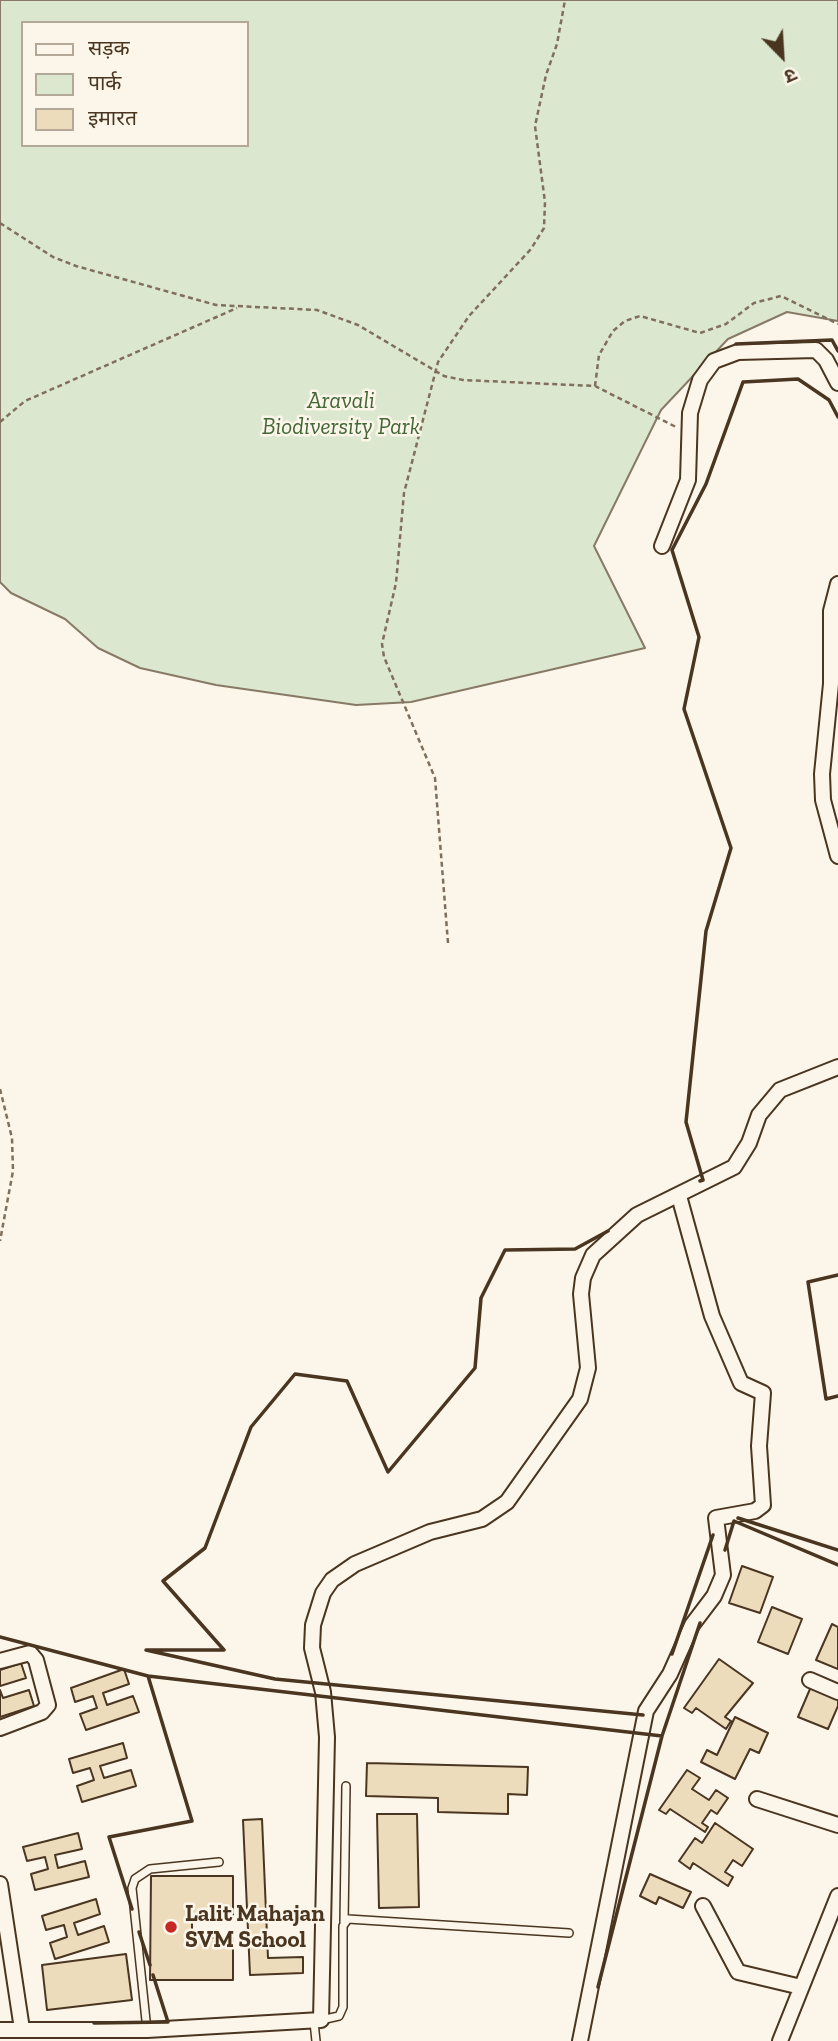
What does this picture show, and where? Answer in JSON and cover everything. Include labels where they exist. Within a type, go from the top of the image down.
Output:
[{"type":"street","points":[[662,546],[688,480],[690,413],[701,380],[714,361],[723,355],[738,352],[816,351],[826,360],[838,383]]},
{"type":"street","points":[[838,584],[831,611],[831,684],[822,774],[823,800],[838,856]]},
{"type":"street","points":[[0,2030],[148,2035],[318,2021],[327,1737],[323,1692],[312,1648],[313,1625],[323,1593],[332,1580],[355,1564],[430,1532],[488,1516],[514,1494],[580,1399],[588,1368],[581,1294],[583,1278],[593,1255],[637,1215],[734,1167],[749,1143],[759,1115],[780,1090],[838,1067]]},
{"type":"street","points":[[580,2041],[646,1711],[670,1674],[692,1625],[714,1596],[723,1574],[716,1518],[755,1511],[763,1505],[760,1446],[763,1393],[741,1383],[712,1315],[679,1196]]},
{"type":"street","points":[[0,1661],[30,1653],[36,1660],[48,1705],[42,1712],[0,1728]]},
{"type":"street","points":[[810,1680],[838,1692]]},
{"type":"street","points":[[757,1799],[838,1825]]},
{"type":"street","points":[[0,1884],[22,2029]]},
{"type":"street","points":[[780,2041],[838,1896]]},
{"type":"street","points":[[703,1906],[737,1972],[801,1987]]},
{"type":"lane","points":[[316,2041],[318,2021],[340,2016],[343,2007],[346,1786]]},
{"type":"lane","points":[[148,2035],[132,1888],[135,1880],[150,1869],[219,1862]]},
{"type":"lane","points":[[344,1922],[352,1918],[569,1933]]},
{"type":"path","points":[[448,943],[435,778],[384,657],[382,644],[396,583],[404,493],[434,373],[441,356],[469,316],[531,249],[544,228],[545,202],[535,126],[545,75],[557,44],[565,0]]},
{"type":"path","points":[[0,223],[53,257],[76,266],[237,308],[317,310],[358,325],[434,373],[463,380],[595,386],[689,435]]},
{"type":"path","points":[[595,386],[599,355],[613,331],[625,321],[640,316],[700,333],[726,324],[754,303],[781,296],[838,324]]},
{"type":"path","points":[[0,422],[25,401],[237,308]]},
{"type":"path","points":[[0,1088],[12,1139],[13,1171],[0,1241]]},
{"type":"green space","name":"Aravali Biodiversity Park","points":[[0,0],[838,0],[838,321],[787,312],[728,339],[661,410],[594,546],[645,648],[411,702],[356,705],[216,685],[140,668],[98,648],[65,619],[11,593],[0,582]]},
{"type":"building","points":[[742,1566],[773,1577],[760,1613],[729,1603]]},
{"type":"building","points":[[772,1607],[802,1619],[788,1654],[758,1642]]},
{"type":"building","points":[[832,1624],[838,1627],[838,1669],[816,1660]]},
{"type":"building","points":[[719,1659],[753,1683],[725,1717],[731,1721],[726,1729],[696,1708],[692,1713],[684,1708]]},
{"type":"building","points":[[21,1663],[26,1678],[0,1686],[0,1670]]},
{"type":"building","points":[[124,1669],[129,1684],[103,1693],[107,1705],[133,1696],[139,1712],[86,1730],[80,1714],[97,1708],[93,1696],[75,1702],[71,1688]]},
{"type":"building","points":[[813,1682],[838,1693],[838,1706],[828,1729],[798,1717]]},
{"type":"building","points":[[0,1690],[3,1698],[29,1690],[34,1706],[0,1717]]},
{"type":"building","points":[[735,1717],[768,1733],[759,1753],[750,1749],[735,1779],[701,1762],[707,1750],[717,1755]]},
{"type":"building","points":[[123,1743],[127,1758],[100,1766],[104,1778],[131,1770],[136,1786],[82,1802],[77,1786],[94,1780],[90,1768],[73,1773],[69,1759]]},
{"type":"building","points":[[367,1763],[528,1767],[527,1795],[508,1794],[508,1814],[438,1812],[438,1798],[366,1796]]},
{"type":"building","points":[[687,1770],[700,1778],[692,1789],[709,1800],[716,1790],[728,1798],[717,1814],[711,1810],[702,1823],[708,1827],[705,1832],[670,1809],[666,1814],[659,1810]]},
{"type":"building","points":[[377,1814],[417,1814],[419,1907],[379,1908]]},
{"type":"building","points":[[262,1819],[268,1958],[303,1957],[303,1973],[250,1975],[243,1820]]},
{"type":"building","points":[[715,1823],[753,1849],[742,1866],[733,1860],[725,1872],[733,1877],[728,1886],[693,1863],[690,1869],[679,1861],[695,1838],[702,1843]]},
{"type":"building","points":[[78,1833],[82,1849],[55,1855],[58,1868],[85,1861],[89,1877],[35,1890],[31,1874],[48,1869],[45,1857],[27,1861],[23,1847]]},
{"type":"building","points":[[650,1874],[691,1892],[683,1908],[659,1897],[656,1904],[640,1896]]},
{"type":"building","name":"Lalit Mahajan SVM School","points":[[151,1876],[233,1876],[233,1917],[192,1917],[192,1938],[233,1938],[233,1980],[150,1980]]},
{"type":"building","points":[[96,1899],[100,1914],[74,1923],[78,1935],[104,1926],[109,1942],[55,1959],[50,1943],[67,1937],[64,1925],[46,1930],[42,1916]]},
{"type":"building","points":[[126,1954],[132,2000],[47,2010],[42,1965]]},
{"type":"wall","points":[[736,344],[832,340],[838,351]]},
{"type":"wall","points":[[700,1181],[703,1180],[686,1122],[706,931],[731,848],[684,709],[699,637],[672,550],[706,484],[743,382],[798,379],[829,400],[838,417]]},
{"type":"wall","points":[[608,1231],[575,1249],[505,1250],[481,1298],[475,1368],[388,1472],[347,1381],[295,1374],[251,1427],[205,1548],[163,1581],[224,1650],[146,1650],[275,1679],[643,1715]]},
{"type":"wall","points":[[838,1275],[808,1282],[826,1399],[838,1396]]},
{"type":"wall","points":[[738,1518],[838,1550]]},
{"type":"wall","points":[[725,1550],[734,1521],[838,1565]]},
{"type":"wall","points":[[672,1654],[713,1535]]},
{"type":"wall","points":[[598,1987],[662,1736],[700,1623]]},
{"type":"wall","points":[[0,1637],[148,1676],[662,1736]]},
{"type":"wall","points":[[132,1909],[109,1837],[192,1821],[148,1676]]},
{"type":"wall","points":[[139,1932],[150,1965]]},
{"type":"wall","points":[[94,2023],[168,2022],[153,1975]]},
{"type":"place","name":"Lalit Mahajan SVM School","points":[[171,1927]]}]
